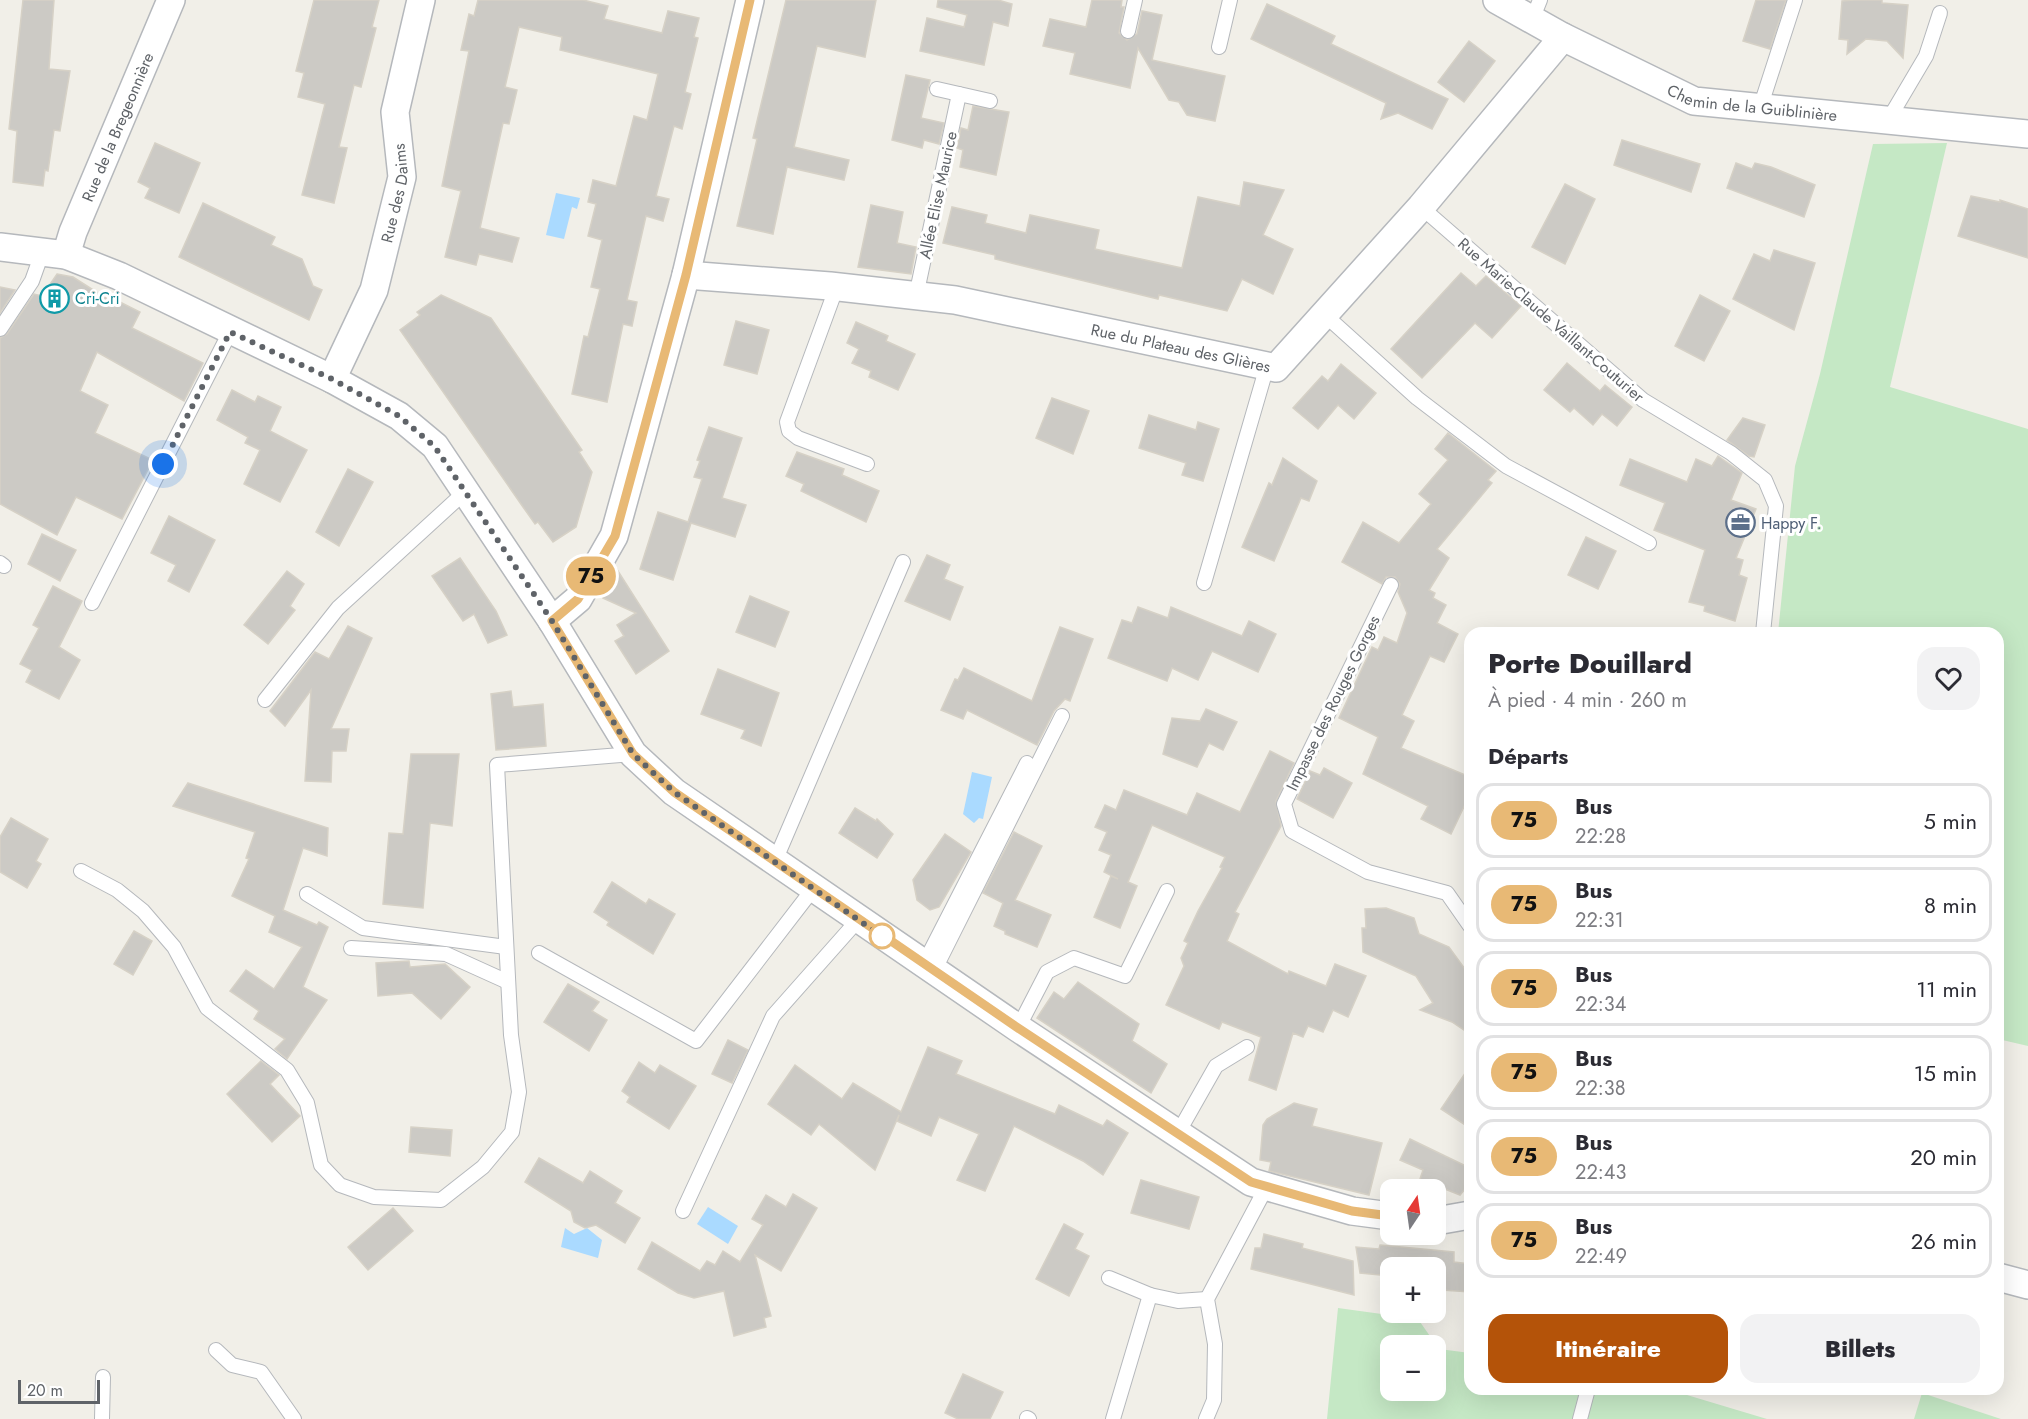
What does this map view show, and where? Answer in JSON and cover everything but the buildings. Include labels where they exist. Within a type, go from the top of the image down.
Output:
[{"type":"street","name":"Rue de la Bregeonnière","points":[[54,254],[73,231],[171,0]]},
{"type":"street","name":"Rue des Daims","points":[[332,379],[374,290],[402,177],[395,112],[421,0]]},
{"type":"street","name":"Chemin de la Guiblinière","points":[[1497,0],[1536,10],[1563,37],[1694,101],[1887,122],[2028,134]]},
{"type":"street","points":[[552,621],[578,599],[615,536],[686,275],[745,1]]},
{"type":"street","name":"Rue du Plateau des Glières","points":[[686,275],[837,286],[955,300],[1276,368],[1421,207],[1563,37]]},
{"type":"street","points":[[0,247],[54,254],[119,276],[230,332],[332,379],[399,416],[435,447],[552,621],[633,754],[674,792],[858,920],[1251,1182],[1352,1211],[1380,1215]]},
{"type":"street","points":[[1446,1219],[1464,1216]]},
{"type":"street","points":[[2004,1279],[2028,1285]]},
{"type":"lane","points":[[1128,31],[1135,0]]},
{"type":"lane","points":[[1219,47],[1230,0]]},
{"type":"lane","points":[[1760,108],[1795,0]]},
{"type":"lane","points":[[1887,122],[1926,56],[1940,13]]},
{"type":"lane","points":[[937,89],[990,102]]},
{"type":"lane","name":"Allée Elise Maurice","points":[[916,296],[959,94]]},
{"type":"lane","name":"Rue Marie-Claude Vaillant-Couturier","points":[[1421,207],[1643,400],[1731,453],[1765,480],[1772,491],[1776,506],[1764,627]]},
{"type":"lane","points":[[0,329],[32,281],[54,254]]},
{"type":"lane","points":[[837,286],[787,422],[789,431],[798,438],[867,464]]},
{"type":"lane","points":[[1325,315],[1417,398],[1506,466],[1648,543]]},
{"type":"lane","points":[[92,603],[230,332]]},
{"type":"lane","points":[[1203,583],[1267,366]]},
{"type":"lane","points":[[265,700],[338,608],[465,492]]},
{"type":"lane","points":[[775,861],[903,562]]},
{"type":"lane","name":"Impasse des Rouges Gorges","points":[[1390,585],[1284,804],[1292,831],[1368,872],[1447,893],[1464,917]]},
{"type":"lane","points":[[929,967],[1062,716]]},
{"type":"lane","points":[[81,871],[117,890],[143,911],[174,947],[207,1008],[253,1041],[286,1070],[307,1103],[321,1165],[340,1185],[374,1197],[441,1200],[483,1167],[512,1132],[519,1092],[511,1035],[497,765],[633,754]]},
{"type":"lane","points":[[929,967],[1027,763]]},
{"type":"lane","points":[[539,953],[696,1041],[813,889]]},
{"type":"lane","points":[[1018,1028],[1047,972],[1074,958],[1125,976],[1167,891]]},
{"type":"lane","points":[[308,894],[363,928],[506,947]]},
{"type":"lane","points":[[683,1211],[773,1016],[858,920]]},
{"type":"lane","points":[[351,948],[446,954],[508,981]]},
{"type":"lane","points":[[1178,1133],[1216,1066],[1246,1047]]},
{"type":"lane","points":[[1206,1419],[1214,1400],[1215,1344],[1208,1299],[1267,1186]]},
{"type":"lane","points":[[1109,1278],[1150,1295],[1178,1301],[1208,1299]]},
{"type":"lane","points":[[1113,1419],[1150,1295]]},
{"type":"lane","points":[[216,1350],[232,1365],[261,1372],[294,1419]]},
{"type":"lane","points":[[102,1419],[103,1377]]},
{"type":"lane","points":[[1580,1419],[1586,1395]]},
{"type":"green space","points":[[1947,143],[1890,387],[2028,429],[2028,1046],[2004,1040],[2004,627],[1779,627],[1795,466],[1820,374],[1873,144]]},
{"type":"green space","points":[[1338,1308],[1380,1314],[1380,1323],[1421,1323],[1429,1335],[1380,1335],[1380,1401],[1446,1401],[1446,1350],[1464,1352],[1464,1395],[1687,1395],[1767,1419],[1327,1419]]},
{"type":"green space","points":[[1921,1395],[1928,1395],[2001,1419],[1914,1419]]},
{"type":"water","points":[[556,193],[580,198],[577,209],[572,207],[564,239],[546,235]]},
{"type":"water","points":[[972,772],[992,777],[983,819],[979,818],[974,823],[963,814]]},
{"type":"water","points":[[708,1207],[738,1226],[728,1244],[697,1224]]},
{"type":"water","points":[[565,1228],[574,1234],[587,1228],[602,1240],[598,1258],[561,1247]]},
{"type":"bus line","name":"75","points":[[750,0],[686,275],[615,536],[578,599],[552,621],[633,754],[674,792],[1018,1028],[1251,1182],[1352,1211],[1380,1215]]},
{"type":"place","name":"Cri-Cri","points":[[54,298]]},
{"type":"place","name":"Happy F.","points":[[1740,523]]},
{"type":"route","points":[[163,464],[230,332],[332,379],[399,416],[435,447],[552,621],[633,754],[674,792],[886,939],[882,936]]}]
